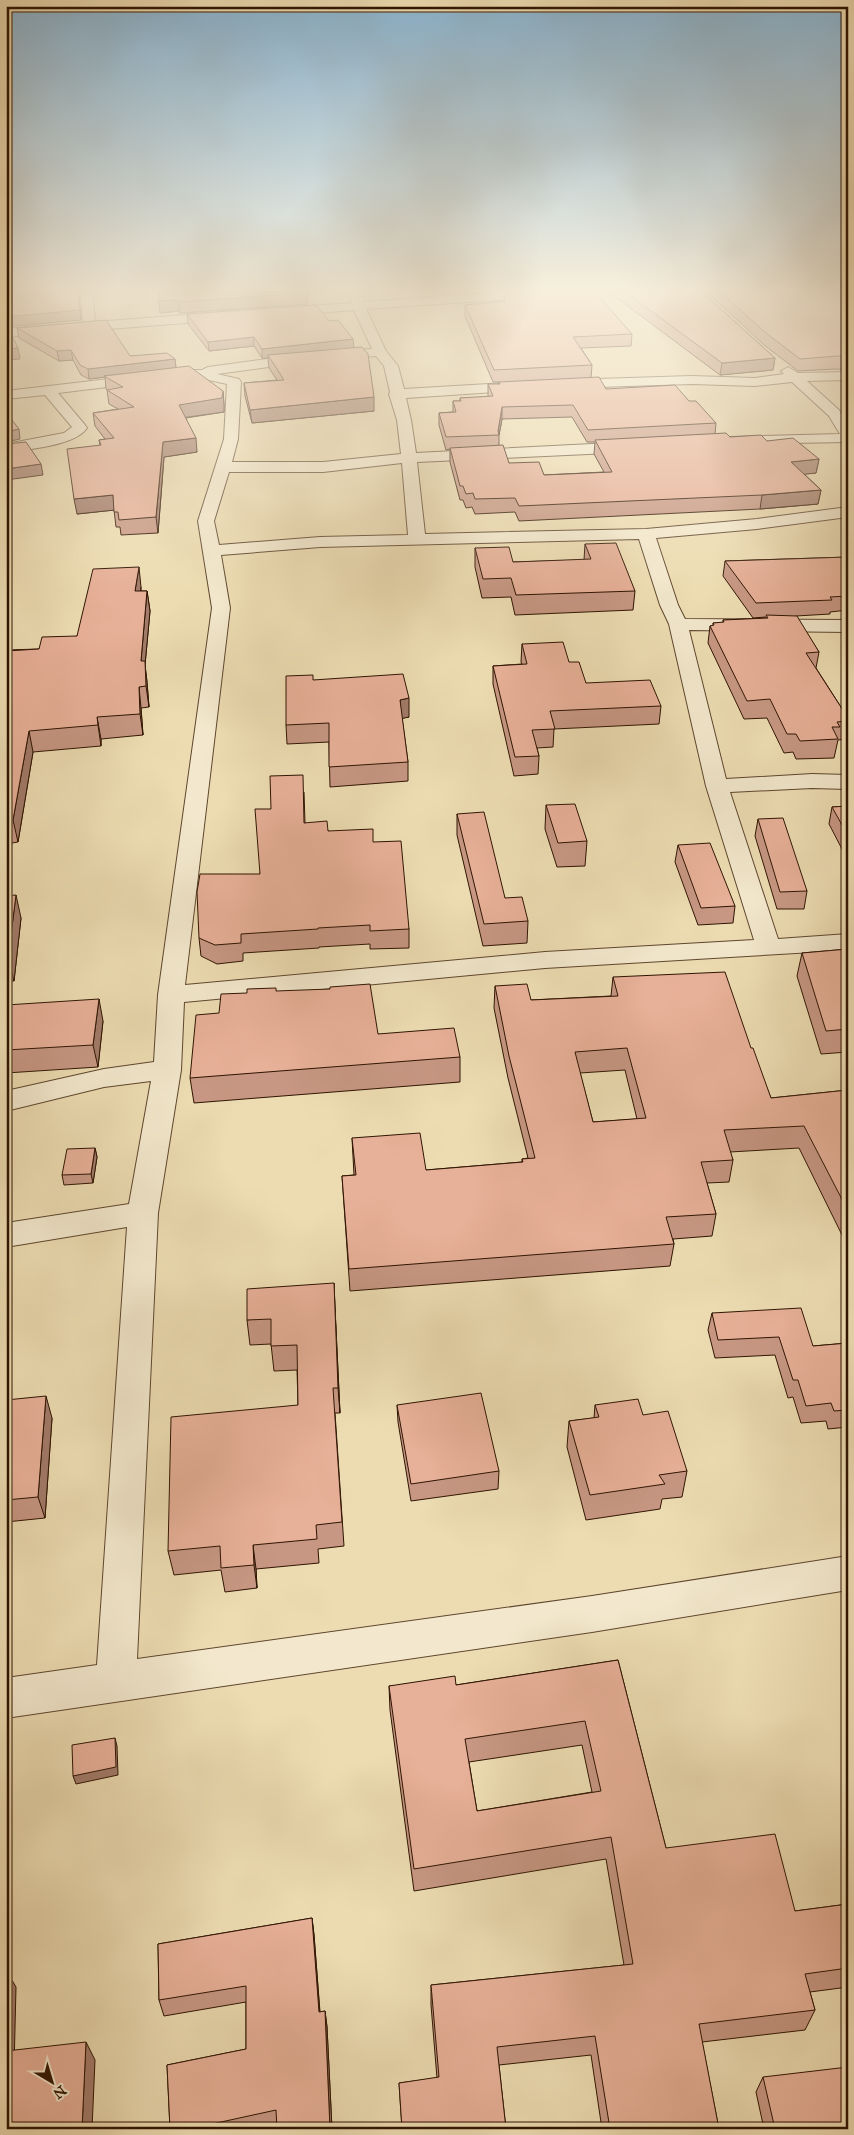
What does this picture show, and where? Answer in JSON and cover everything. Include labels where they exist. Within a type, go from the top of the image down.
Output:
[{"type":"street","points":[[6,395],[34,392]]},
{"type":"street","points":[[6,449],[69,436],[80,428],[49,392]]},
{"type":"street","points":[[116,1681],[143,1213],[166,1070],[171,995],[221,608],[206,521],[231,439],[233,392]]},
{"type":"street","points":[[417,538],[404,420],[396,394],[435,392]]},
{"type":"street","points":[[811,392],[834,414],[848,434]]},
{"type":"street","points":[[713,442],[848,438]]},
{"type":"street","points":[[222,467],[323,467],[408,458],[646,446]]},
{"type":"street","points":[[211,551],[320,542],[417,538],[646,534],[757,524],[848,512]]},
{"type":"street","points":[[646,534],[669,606],[678,624],[717,786],[768,946]]},
{"type":"street","points":[[678,624],[848,626]]},
{"type":"street","points":[[717,786],[812,781],[848,782]]},
{"type":"street","points":[[171,995],[545,960],[848,942]]},
{"type":"street","points":[[6,1101],[104,1078],[166,1070]]},
{"type":"street","points":[[6,1235],[143,1213]]},
{"type":"street","points":[[6,1698],[592,1614],[848,1573]]},
{"type":"building","points":[[110,392],[223,392],[222,398],[179,405],[196,438],[163,442],[156,517],[119,520],[118,512],[114,512],[113,495],[74,499],[67,449],[101,445],[99,440],[114,438],[93,413],[134,407]]},
{"type":"building","points":[[246,392],[373,392],[374,397],[250,410]]},
{"type":"building","points":[[491,392],[681,392],[689,401],[696,401],[716,423],[588,430],[573,405],[502,407],[499,435],[446,437],[439,413],[456,412],[453,401],[461,401],[460,398],[493,396]]},
{"type":"building","points":[[6,420],[12,420],[19,429],[6,432]]},
{"type":"building","points":[[726,433],[730,437],[761,435],[767,441],[793,438],[819,459],[791,462],[821,490],[762,495],[519,506],[515,498],[475,499],[473,493],[466,494],[463,486],[460,486],[450,448],[503,445],[509,463],[539,462],[544,475],[612,472],[595,440]]},
{"type":"building","points":[[26,442],[41,464],[6,469],[6,444]]},
{"type":"building","points":[[616,543],[635,591],[516,595],[511,578],[483,579],[475,548],[509,547],[513,562],[591,559],[585,544]]},
{"type":"building","points":[[848,557],[848,596],[830,597],[832,600],[756,603],[725,561]]},
{"type":"building","points":[[139,567],[135,591],[147,591],[141,661],[145,661],[146,686],[139,687],[140,714],[97,717],[98,725],[29,731],[13,820],[7,821],[6,824],[6,651],[39,649],[42,637],[77,636],[93,569]]},
{"type":"building","points":[[766,615],[797,616],[819,652],[806,653],[848,718],[848,721],[837,722],[840,727],[832,727],[838,739],[800,741],[796,734],[787,734],[770,699],[747,701],[710,626],[714,625],[713,623],[724,622],[723,620],[768,618]]},
{"type":"building","points":[[563,642],[569,662],[579,662],[586,683],[650,680],[661,706],[550,711],[555,729],[532,730],[539,756],[515,757],[493,666],[527,664],[522,644]]},
{"type":"building","points":[[403,674],[409,698],[400,700],[408,762],[329,767],[329,723],[286,725],[286,676],[313,675],[313,680]]},
{"type":"building","points":[[303,775],[304,823],[327,821],[328,831],[373,829],[373,842],[401,841],[409,929],[370,931],[370,925],[241,934],[241,943],[215,945],[199,938],[197,892],[200,874],[260,874],[255,809],[271,809],[270,776]]},
{"type":"building","points":[[575,804],[587,841],[558,843],[546,805]]},
{"type":"building","points":[[848,806],[848,834],[847,834],[832,807]]},
{"type":"building","points":[[484,812],[505,898],[522,897],[528,921],[484,924],[457,814]]},
{"type":"building","points":[[783,818],[807,891],[780,892],[758,819]]},
{"type":"building","points":[[710,843],[735,906],[701,908],[678,845]]},
{"type":"building","points":[[16,895],[8,958],[6,958],[6,896]]},
{"type":"building","points":[[848,949],[848,1029],[826,1031],[802,953]]},
{"type":"building","points":[[725,972],[751,1048],[753,1048],[771,1098],[848,1090],[848,1211],[804,1126],[724,1130],[733,1160],[701,1162],[716,1214],[666,1217],[674,1244],[349,1269],[342,1176],[356,1175],[352,1138],[420,1133],[426,1170],[523,1162],[522,1159],[535,1158],[509,1056],[495,986],[527,984],[531,1000],[618,996],[613,977]],"holes":[[[627,1048],[646,1118],[593,1122],[575,1052]]]},
{"type":"building","points":[[370,984],[378,1034],[454,1028],[460,1057],[190,1078],[196,1015],[219,1013],[221,994],[247,993],[247,989],[276,988],[276,991],[330,989],[330,987]]},
{"type":"building","points":[[99,999],[93,1045],[6,1050],[6,1005]]},
{"type":"building","points":[[95,1148],[91,1174],[62,1175],[67,1149]]},
{"type":"building","points":[[334,1283],[338,1388],[333,1388],[342,1522],[316,1525],[317,1539],[253,1545],[254,1565],[221,1568],[220,1546],[168,1551],[171,1417],[298,1405],[297,1345],[271,1346],[271,1319],[247,1320],[247,1289]]},
{"type":"building","points":[[801,1308],[813,1346],[848,1343],[848,1410],[834,1411],[831,1403],[806,1406],[798,1380],[793,1380],[779,1337],[718,1340],[712,1313]]},
{"type":"building","points":[[481,1393],[499,1471],[411,1484],[397,1405]]},
{"type":"building","points":[[46,1396],[38,1497],[6,1500],[6,1400]]},
{"type":"building","points":[[638,1399],[643,1415],[668,1411],[687,1471],[659,1475],[665,1484],[590,1495],[569,1421],[599,1417],[595,1405]]},
{"type":"building","points":[[618,1660],[666,1848],[775,1834],[795,1911],[848,1904],[848,1968],[805,1974],[815,2010],[699,2024],[719,2129],[610,2129],[595,2036],[497,2047],[506,2129],[402,2129],[399,2083],[439,2077],[431,1985],[633,1964],[611,1837],[414,1869],[389,1686],[455,1676],[456,1685]],"holes":[[[585,1721],[601,1791],[477,1811],[465,1739]]]},
{"type":"building","points":[[115,1738],[116,1767],[73,1776],[72,1745]]},
{"type":"building","points":[[312,1918],[319,2012],[325,2011],[330,2129],[277,2129],[276,2110],[189,2129],[170,2129],[167,2065],[246,2049],[246,1986],[159,2000],[158,1944]]},
{"type":"building","points":[[86,2042],[82,2129],[6,2129],[6,2051]]},
{"type":"building","points":[[848,2067],[848,2129],[775,2129],[763,2077]]}]
